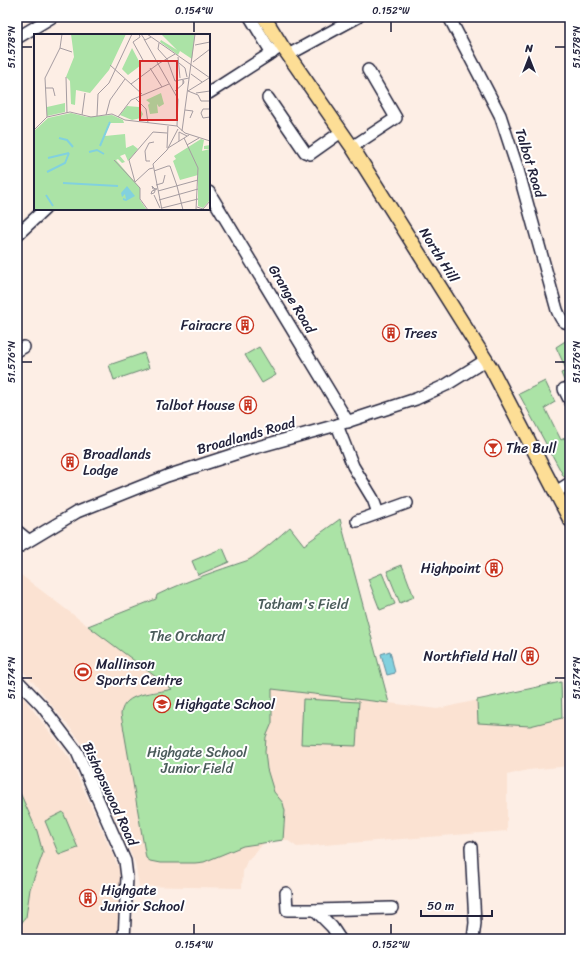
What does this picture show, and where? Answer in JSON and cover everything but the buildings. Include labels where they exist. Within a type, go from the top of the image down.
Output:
[{"type":"main road","name":"North Hill","points":[[264,17],[281,51],[352,147],[486,360],[570,520]]},
{"type":"street","points":[[17,38],[52,17]]},
{"type":"street","name":"North Hill","points":[[250,17],[281,51]]},
{"type":"street","points":[[210,92],[281,51],[358,17]]},
{"type":"street","name":"Talbot Road","points":[[449,17],[500,115],[518,170],[557,310],[561,319],[568,323]]},
{"type":"street","points":[[352,147],[396,118],[368,70]]},
{"type":"street","points":[[268,98],[305,152],[310,154],[341,132]]},
{"type":"street","name":"Grange Road","points":[[210,194],[348,422]]},
{"type":"street","points":[[17,235],[44,210]]},
{"type":"street","name":"Broadlands Road","points":[[17,548],[28,540],[77,512],[167,476],[247,450],[348,422],[416,399],[446,385],[486,360]]},
{"type":"street","points":[[564,390],[570,401]]},
{"type":"street","points":[[337,425],[353,466],[373,499],[378,513]]},
{"type":"street","points":[[556,492],[570,482]]},
{"type":"street","points":[[357,521],[407,503]]},
{"type":"street","points":[[17,531],[28,540]]},
{"type":"street","name":"Bishopswood Road","points":[[17,680],[42,706],[77,752],[125,861],[127,877],[124,939]]},
{"type":"street","points":[[471,847],[475,923],[473,939]]},
{"type":"street","points":[[286,893],[287,910],[392,908]]},
{"type":"street","points":[[315,910],[332,927],[340,939]]},
{"type":"shaded area","name":"Highgate School","points":[[340,519],[389,703],[437,709],[561,682],[562,718],[570,718],[570,766],[528,770],[507,775],[507,831],[297,847],[287,840],[279,840],[264,843],[247,861],[243,871],[242,888],[139,886],[135,863],[82,743],[35,684],[17,665],[17,572],[88,626],[243,563],[290,527],[304,545]]},
{"type":"shaded area","points":[[17,689],[70,759],[119,868],[121,888],[117,939],[17,939]]},
{"type":"green space","points":[[570,338],[570,380],[565,383],[561,373],[567,371],[556,347]]},
{"type":"green space","points":[[259,347],[276,375],[262,383],[245,355]]},
{"type":"green space","points":[[144,353],[149,368],[114,380],[109,365]]},
{"type":"green space","points":[[545,381],[555,402],[545,408],[561,440],[570,435],[570,472],[564,477],[519,394]]},
{"type":"green space","name":"Highgate School","points":[[340,519],[389,703],[272,689],[272,723],[266,737],[265,752],[267,769],[274,792],[283,803],[285,811],[283,840],[243,846],[204,862],[160,863],[150,861],[146,858],[121,714],[123,707],[134,697],[172,689],[88,626],[156,599],[157,595],[179,585],[246,561],[268,546],[290,527],[304,545]]},
{"type":"green space","points":[[223,548],[229,562],[198,575],[192,561]]},
{"type":"green space","points":[[402,565],[414,597],[400,603],[387,571]]},
{"type":"green space","points":[[382,573],[395,604],[380,610],[368,579]]},
{"type":"green space","points":[[561,682],[562,718],[530,726],[478,723],[477,700]]},
{"type":"green space","points":[[303,699],[359,702],[356,746],[301,744]]},
{"type":"green space","points":[[17,786],[37,831],[43,853],[30,889],[26,917],[17,929]]},
{"type":"green space","points":[[63,812],[78,848],[59,855],[45,821]]},
{"type":"water","points":[[390,651],[395,673],[387,675],[381,654]]},
{"type":"place","name":"Fairacre","points":[[245,325]]},
{"type":"place","name":"Trees","points":[[391,333]]},
{"type":"place","name":"Talbot House","points":[[248,405]]},
{"type":"place","name":"The Bull","points":[[493,448]]},
{"type":"place","name":"Broadlands Lodge","points":[[70,462]]},
{"type":"place","name":"Highpoint","points":[[494,568]]},
{"type":"place","name":"Northfield Hall","points":[[530,656]]},
{"type":"place","name":"Mallinson Sports Centre","points":[[83,672]]},
{"type":"place","name":"Highgate School","points":[[162,704]]},
{"type":"place","name":"Highgate Junior School","points":[[88,898]]},
{"type":"park label","name":"Tatham's Field","points":[[303,604]]},
{"type":"park label","name":"The Orchard","points":[[187,636]]},
{"type":"park label","name":"Highgate School Junior Field","points":[[197,760]]}]
